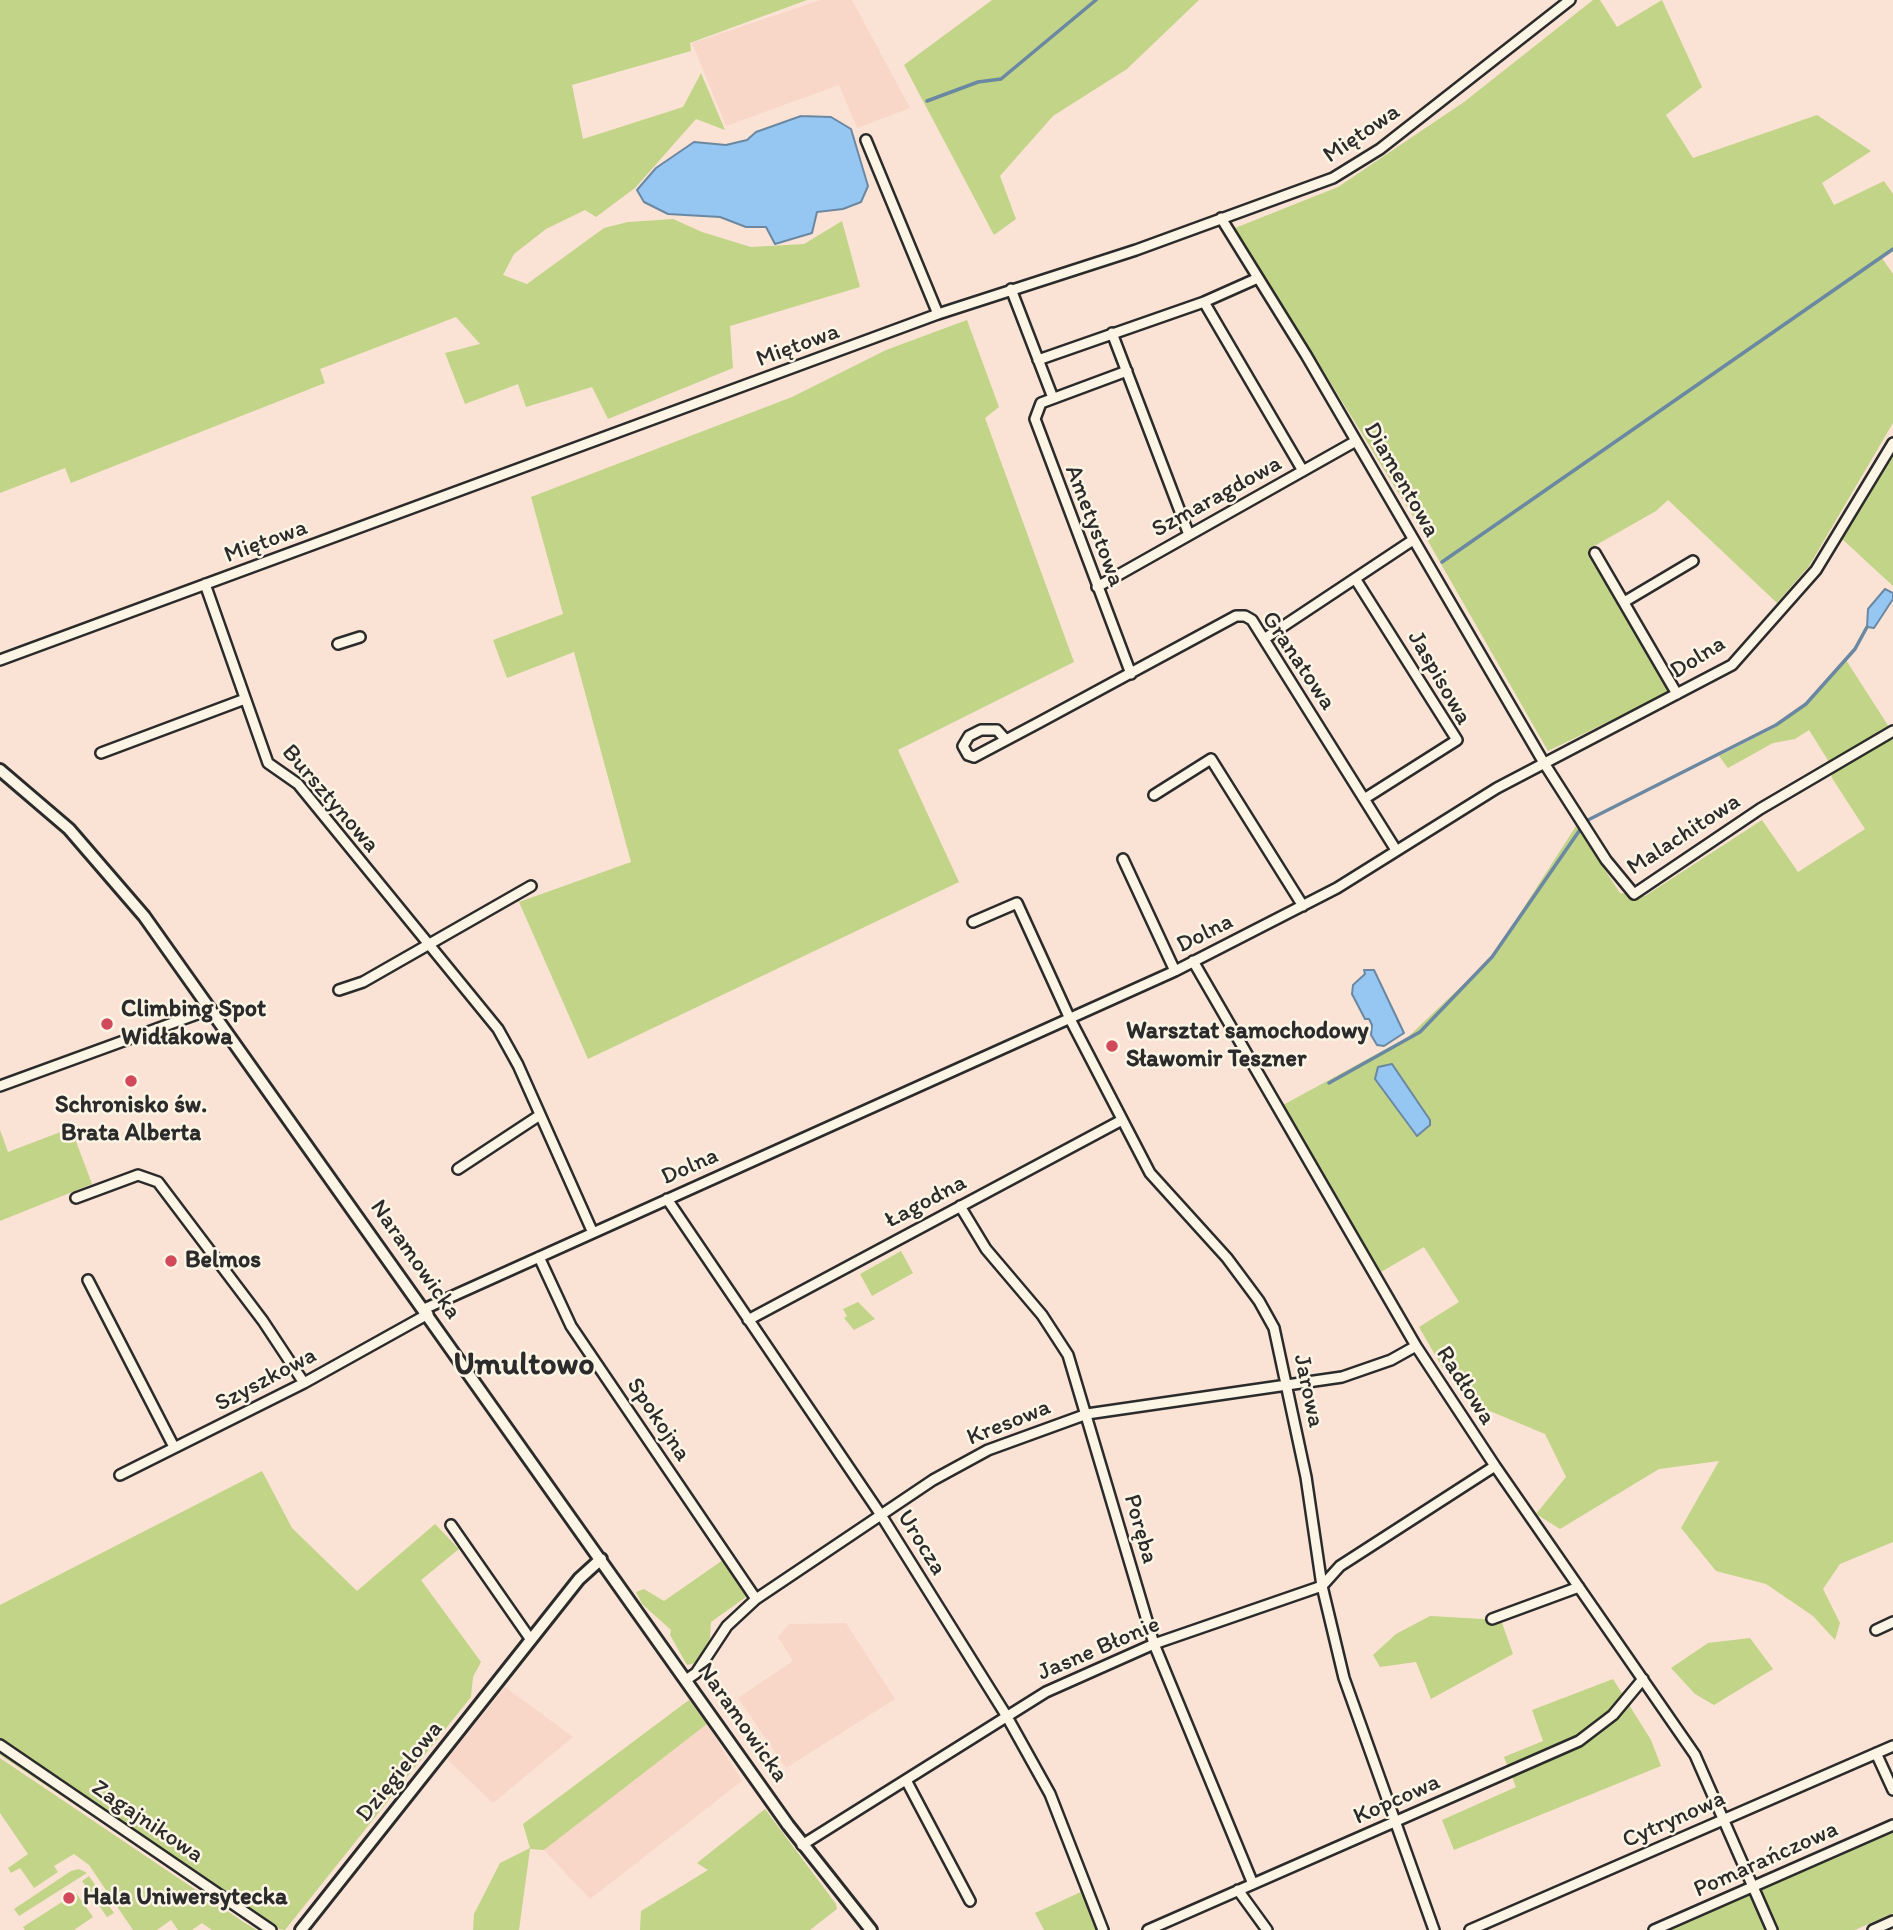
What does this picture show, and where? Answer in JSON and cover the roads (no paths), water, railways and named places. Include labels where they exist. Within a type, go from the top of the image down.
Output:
[{"type":"street","name":"Miętowa","points":[[0,660],[938,314],[1221,218],[1355,167],[1570,0]]},
{"type":"street","points":[[866,140],[938,314]]},
{"type":"street","name":"Diamentowa","points":[[1221,218],[1356,441],[1544,763]]},
{"type":"street","points":[[1038,360],[1204,302],[1258,278]]},
{"type":"street","points":[[1011,289],[1053,398],[1127,371]]},
{"type":"street","points":[[1204,302],[1303,471]]},
{"type":"street","points":[[1112,333],[1189,535]]},
{"type":"street","name":"Ametystowa","points":[[1053,398],[1041,403],[1035,426],[1131,674]]},
{"type":"street","name":"Szmaragdowa","points":[[1097,587],[1356,441]]},
{"type":"street","name":"Dolna","points":[[426,1311],[539,1257],[1175,971],[1303,906],[1544,763],[1732,665],[1816,570],[1893,443]]},
{"type":"street","points":[[1264,639],[1413,540]]},
{"type":"street","points":[[1595,553],[1677,694]]},
{"type":"street","points":[[1624,602],[1693,561]]},
{"type":"street","name":"Jaspisowa","points":[[1356,580],[1457,740],[1364,799]]},
{"type":"street","name":"Bursztynowa","points":[[205,584],[268,763],[298,784],[498,1029],[593,1233]]},
{"type":"street","name":"Granatowa","points":[[1006,740],[1237,616],[1245,616],[1252,620],[1396,850]]},
{"type":"street","points":[[338,644],[360,637]]},
{"type":"street","points":[[101,753],[245,699]]},
{"type":"street","name":"Malachitowa","points":[[1544,763],[1606,860],[1634,894],[1759,809],[1893,731]]},
{"type":"street","points":[[1154,794],[1211,759],[1303,906]]},
{"type":"street","name":"Naramowicka","points":[[0,770],[50,810],[109,872],[211,1009],[803,1845],[871,1930]]},
{"type":"street","points":[[1123,859],[1175,971]]},
{"type":"street","points":[[339,990],[363,982],[531,886]]},
{"type":"street","name":"Jarowa","points":[[973,922],[1017,903],[1070,1019],[1156,1181],[1217,1246],[1259,1301],[1274,1328],[1306,1476],[1322,1586],[1344,1678],[1434,1930]]},
{"type":"street","name":"Radłowa","points":[[1194,961],[1416,1346],[1494,1466],[1695,1755],[1772,1930]]},
{"type":"street","points":[[0,1086],[211,1009]]},
{"type":"street","points":[[458,1169],[540,1115]]},
{"type":"street","name":"Łagodna","points":[[748,1320],[1122,1120]]},
{"type":"street","points":[[76,1198],[138,1175],[158,1182],[263,1321],[304,1383]]},
{"type":"street","name":"Urocza","points":[[667,1199],[881,1515],[1006,1715],[1050,1794],[1103,1930]]},
{"type":"street","name":"Poręba","points":[[960,1206],[986,1249],[1060,1339],[1074,1369],[1154,1644],[1253,1884]]},
{"type":"street","name":"Spokojna","points":[[539,1257],[571,1326],[756,1599]]},
{"type":"street","points":[[88,1280],[174,1447]]},
{"type":"street","name":"Szyszkowa","points":[[120,1475],[304,1383],[426,1311]]},
{"type":"street","name":"Kresowa","points":[[686,1680],[696,1673],[727,1626],[756,1599],[933,1480],[988,1450],[1087,1414],[1342,1377],[1391,1360],[1416,1346]]},
{"type":"street","points":[[1322,1586],[1340,1566],[1494,1466]]},
{"type":"street","points":[[451,1525],[531,1640]]},
{"type":"street","name":"Dzięgielowa","points":[[301,1930],[587,1570],[601,1559]]},
{"type":"street","name":"Jasne Błonie","points":[[803,1845],[1046,1692],[1154,1644],[1322,1586]]},
{"type":"street","points":[[1492,1619],[1579,1587]]},
{"type":"street","points":[[1876,1630],[1893,1622]]},
{"type":"street","name":"Kopcowa","points":[[1148,1930],[1579,1741],[1613,1714],[1643,1679]]},
{"type":"street","name":"Zagajnikowa","points":[[0,1745],[271,1930]]},
{"type":"street","name":"Cytrynowa","points":[[1470,1930],[1893,1746]]},
{"type":"street","points":[[1877,1753],[1893,1790]]},
{"type":"street","points":[[906,1780],[970,1901]]},
{"type":"street","name":"Pomarańczowa","points":[[1654,1930],[1893,1825]]},
{"type":"street","points":[[1238,1890],[1267,1930]]},
{"type":"street","points":[[1873,1930],[1893,1921]]},
{"type":"water","points":[[801,116],[831,117],[851,129],[868,186],[861,202],[843,209],[817,212],[812,233],[775,244],[766,227],[746,227],[720,217],[668,214],[644,202],[637,190],[656,168],[694,142],[726,145],[747,140],[756,132]]},
{"type":"water","points":[[1885,589],[1893,593],[1893,599],[1874,628],[1867,627],[1868,609]]},
{"type":"water","points":[[1364,970],[1374,970],[1404,1033],[1384,1046],[1377,1045],[1371,1035],[1372,1025],[1369,1019],[1365,1019],[1352,994],[1353,985],[1365,974]]},
{"type":"water","points":[[1392,1064],[1430,1120],[1430,1125],[1417,1136],[1375,1079],[1378,1067]]},
{"type":"waterway","points":[[927,101],[978,82],[1001,79],[1096,0]]},
{"type":"waterway","points":[[1442,562],[1893,249]]},
{"type":"waterway","points":[[1329,1083],[1420,1032],[1492,957],[1586,821],[1776,725],[1806,704],[1855,649],[1867,627]]},
{"type":"place","name":"Climbing Spot Widłakowa","points":[[107,1024]]},
{"type":"place","name":"Warsztat samochodowy Sławomir Teszner","points":[[1112,1046]]},
{"type":"place","name":"Schronisko św. Brata Alberta","points":[[131,1081]]},
{"type":"place","name":"Belmos","points":[[171,1261]]},
{"type":"place","name":"Hala Uniwersytecka","points":[[69,1898]]},
{"type":"district","name":"Umultowo","points":[[524,1366]]}]
